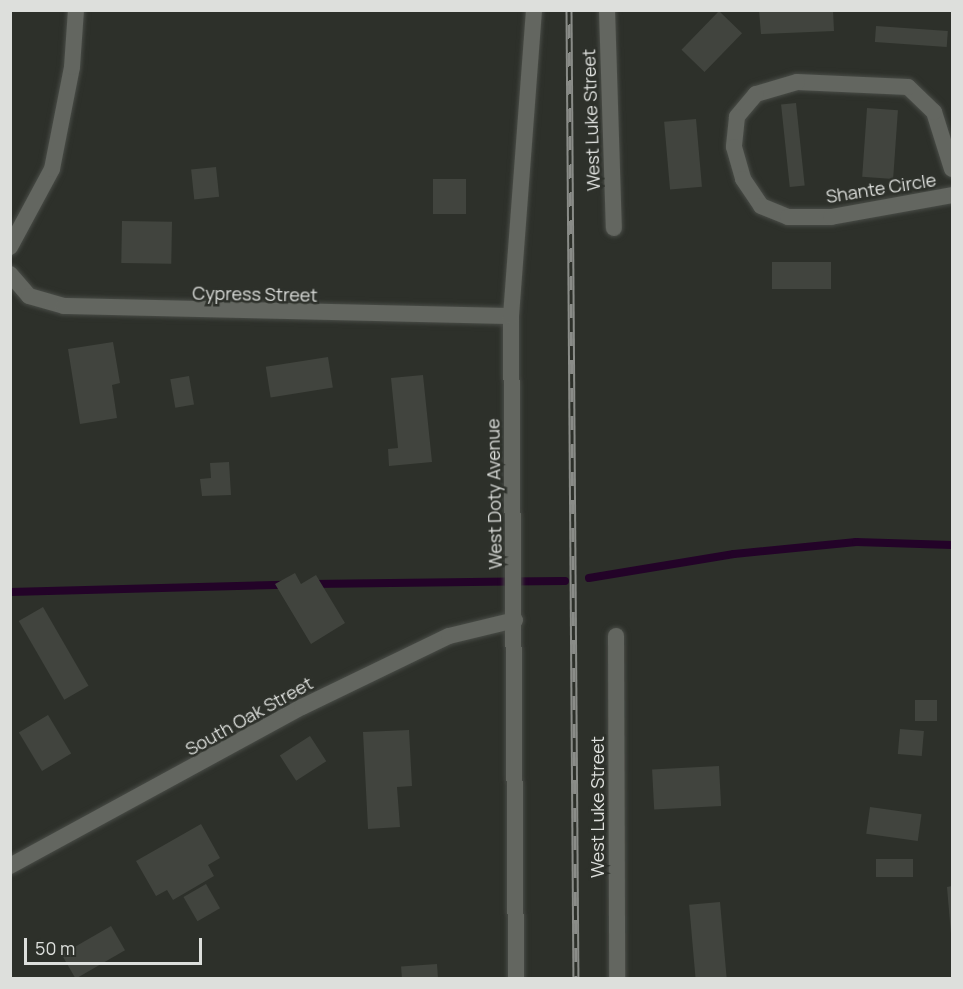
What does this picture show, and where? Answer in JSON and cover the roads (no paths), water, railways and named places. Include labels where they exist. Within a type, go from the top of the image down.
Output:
[{"type":"street","points":[[10,247],[52,169],[71,78],[76,10]]},
{"type":"street","name":"West Doty Avenue","points":[[516,978],[511,316],[534,10]]},
{"type":"street","name":"West Luke Street","points":[[607,10],[614,228]]},
{"type":"street","name":"Shante Circle","points":[[952,169],[934,112],[908,87],[797,82],[756,94],[737,117],[734,147],[743,178],[761,206],[788,217],[831,218],[952,195]]},
{"type":"street","name":"Cypress Street","points":[[10,274],[29,296],[64,306],[511,316]]},
{"type":"street","name":"South Oak Street","points":[[10,866],[302,707],[449,636],[515,620]]},
{"type":"street","name":"West Luke Street","points":[[616,636],[617,978]]},
{"type":"waterway","points":[[589,578],[734,554],[856,542],[952,545]]},
{"type":"waterway","points":[[312,584],[565,581]]},
{"type":"waterway","points":[[10,592],[285,585]]},
{"type":"railway","points":[[569,10],[576,978]]}]
